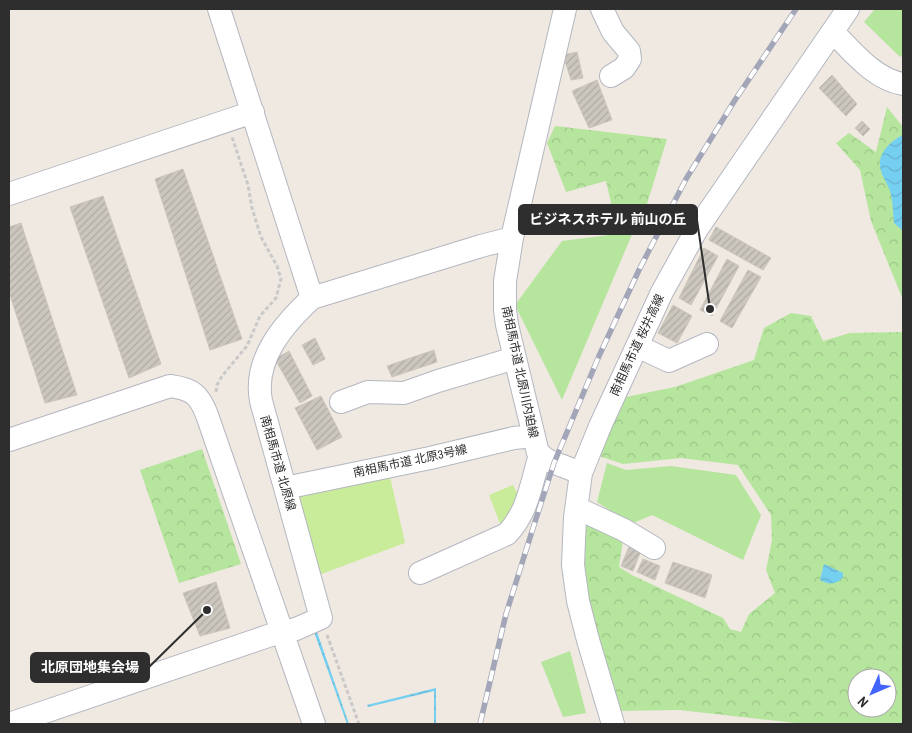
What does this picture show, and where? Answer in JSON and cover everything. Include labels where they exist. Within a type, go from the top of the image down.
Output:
[{"type":"street","points":[[219,9],[312,298],[512,238]]},
{"type":"street","name":"南相馬市道 北原川内廹線","points":[[565,9],[512,238],[505,281],[505,310],[537,446],[554,463],[581,473]]},
{"type":"street","points":[[602,9],[613,32],[629,52],[630,60],[624,68],[611,76]]},
{"type":"street","name":"南相馬市道 桜井高線","points":[[613,724],[578,601],[573,565],[581,473],[636,346],[662,292],[697,229],[848,9]]},
{"type":"street","points":[[833,32],[863,62],[884,78],[903,84]]},
{"type":"street","points":[[9,194],[253,112]]},
{"type":"street","name":"南相馬市道 北原線","points":[[312,298],[291,318],[271,345],[258,387],[321,618]]},
{"type":"street","points":[[636,346],[669,361],[707,344]]},
{"type":"street","points":[[341,402],[368,392],[404,393],[515,358]]},
{"type":"street","points":[[9,440],[170,386],[184,388],[196,394],[207,415],[314,724]]},
{"type":"street","name":"南相馬市道 北原3号線","points":[[285,488],[430,458],[514,438],[537,446]]},
{"type":"street","points":[[420,573],[507,534],[517,523],[523,510],[537,446]]},
{"type":"street","points":[[577,508],[624,530],[654,548]]},
{"type":"street","points":[[9,724],[272,635],[283,633],[321,618]]},
{"type":"path","points":[[216,394],[217,385],[222,376],[247,346],[260,316],[276,298],[281,279],[277,266],[260,237],[248,185],[228,120]]},
{"type":"path","points":[[321,618],[359,724]]},
{"type":"green space","points":[[875,9],[903,9],[903,57],[899,56],[864,22]]},
{"type":"green space","points":[[887,107],[903,127],[903,300],[871,221],[860,170],[836,143],[849,133],[876,152]]},
{"type":"green space","points":[[555,126],[667,139],[642,220],[614,216],[606,181],[566,192],[547,143]]},
{"type":"green space","points":[[633,232],[562,400],[515,305],[562,241]]},
{"type":"green space","points":[[791,313],[811,316],[823,341],[850,333],[903,332],[903,724],[805,724],[679,710],[618,711],[580,568],[584,523],[623,540],[619,567],[723,618],[730,629],[741,632],[749,614],[775,593],[766,570],[772,540],[771,515],[738,465],[681,458],[623,464],[599,456],[626,397],[675,387],[754,360],[764,328]]},
{"type":"green space","points":[[202,449],[241,564],[179,583],[140,470]]},
{"type":"green space","points":[[607,463],[626,470],[671,466],[736,475],[761,515],[743,560],[652,515],[631,524],[597,502]]},
{"type":"green space","points":[[389,472],[405,543],[316,576],[297,494]]},
{"type":"green space","points":[[513,485],[521,501],[503,531],[489,495]]},
{"type":"green space","points":[[570,651],[586,713],[563,717],[541,662]]},
{"type":"water","points":[[903,135],[903,231],[894,223],[891,195],[881,172],[880,160],[887,147]]},
{"type":"water","points":[[824,564],[843,573],[843,577],[838,582],[832,583],[820,580]]},
{"type":"water","points":[[315,631],[317,632],[349,724],[347,724]]},
{"type":"water","points":[[436,688],[436,724],[434,724],[434,691],[368,707],[367,705]]},
{"type":"building","points":[[577,52],[583,78],[571,80],[563,55]]},
{"type":"building","points":[[832,75],[857,104],[846,116],[819,88]]},
{"type":"building","points":[[597,80],[612,120],[589,128],[572,91]]},
{"type":"building","points":[[862,121],[870,129],[863,136],[855,128]]},
{"type":"building","points":[[183,169],[242,339],[210,350],[155,179]]},
{"type":"building","points":[[103,196],[161,364],[129,378],[70,207]]},
{"type":"building","points":[[21,223],[77,395],[45,403],[9,292],[9,227]]},
{"type":"building","points":[[716,227],[771,258],[763,270],[709,240]]},
{"type":"building","points":[[704,248],[718,256],[691,305],[679,298]]},
{"type":"building","points":[[727,259],[739,266],[712,316],[700,310]]},
{"type":"building","points":[[748,270],[761,277],[732,328],[720,321]]},
{"type":"building","points":[[673,305],[692,316],[677,343],[658,333]]},
{"type":"building","points":[[315,338],[325,359],[313,365],[302,345]]},
{"type":"building","points":[[434,350],[437,362],[392,377],[387,366]]},
{"type":"building","points":[[289,351],[312,396],[300,403],[275,359]]},
{"type":"building","points":[[321,396],[342,437],[317,450],[295,408]]},
{"type":"building","points":[[629,547],[640,553],[633,571],[621,566]]},
{"type":"building","points":[[643,559],[660,566],[655,580],[637,572]]},
{"type":"building","points":[[673,562],[712,575],[705,598],[665,583]]},
{"type":"building","points":[[216,582],[230,628],[200,636],[183,593]]},
{"type":"railway","points":[[480,724],[506,614],[554,463],[599,356],[639,270],[686,179],[735,100],[796,9]]},
{"type":"place","name":"ビジネスホテル 前山の丘","points":[[710,309]]},
{"type":"place","name":"北原団地集会場","points":[[207,610]]}]
